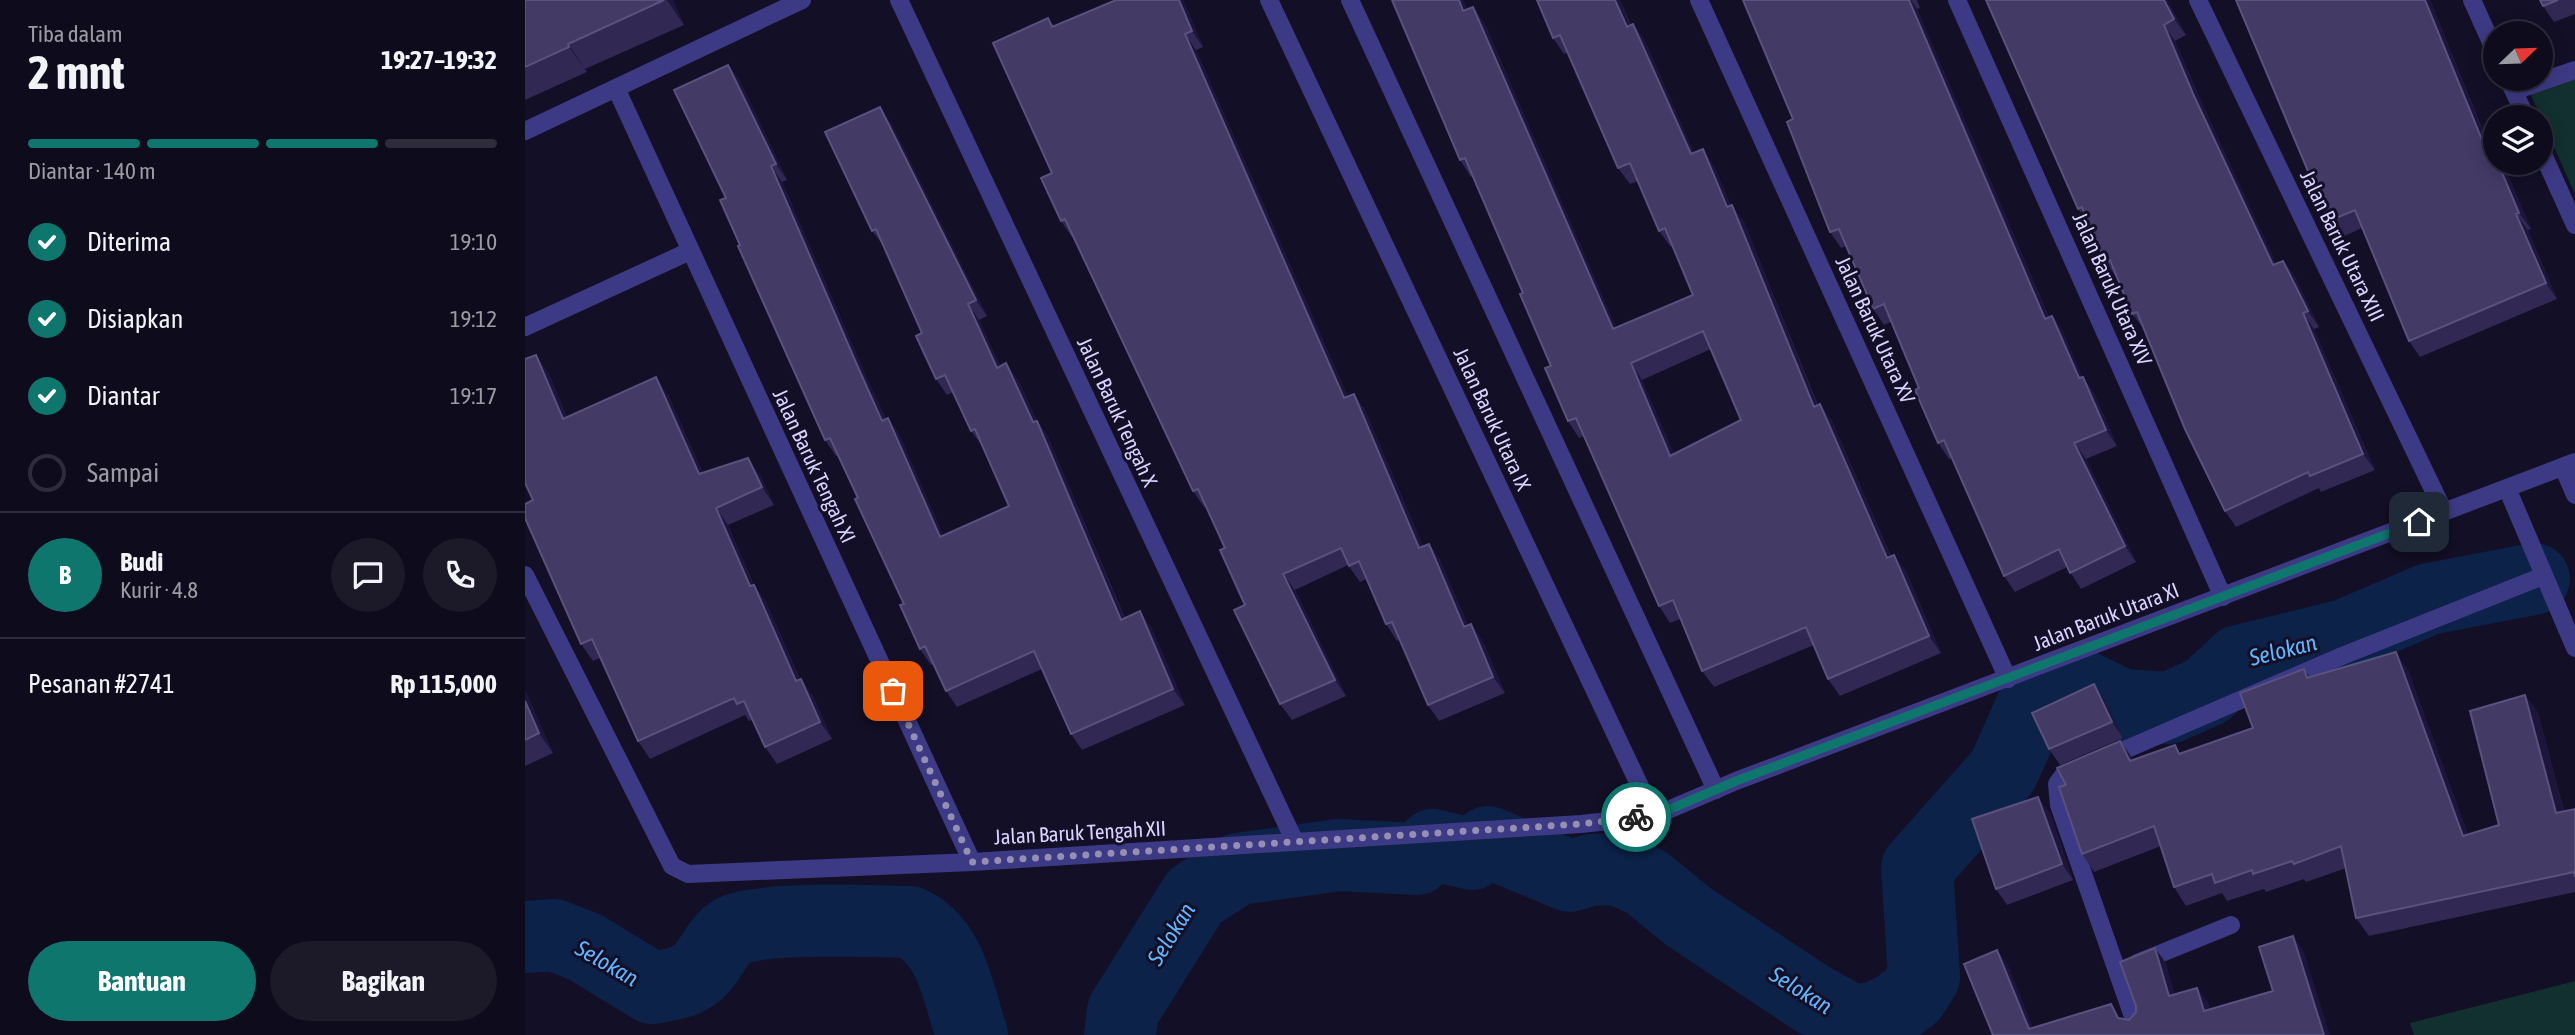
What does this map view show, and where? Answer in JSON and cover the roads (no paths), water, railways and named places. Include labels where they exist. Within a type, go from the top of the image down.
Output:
[{"type":"street","points":[[525,131],[802,0]]},
{"type":"street","name":"Jalan Baruk Tengah X","points":[[899,0],[1295,842]]},
{"type":"street","name":"Jalan Baruk Utara IX","points":[[1269,0],[1654,816]]},
{"type":"street","points":[[1350,0],[1716,790]]},
{"type":"street","name":"Jalan Baruk Utara XV","points":[[1699,0],[2008,679]]},
{"type":"street","name":"Jalan Baruk Utara XIV","points":[[1957,0],[2223,597]]},
{"type":"street","name":"Jalan Baruk Utara XIII","points":[[2198,0],[2444,512]]},
{"type":"street","points":[[2472,0],[2483,24]]},
{"type":"street","points":[[2553,75],[2575,70]]},
{"type":"street","name":"Jalan Baruk Tengah XI","points":[[616,88],[972,862]]},
{"type":"street","points":[[2552,175],[2575,225]]},
{"type":"street","points":[[525,327],[690,251]]},
{"type":"street","points":[[2569,465],[2575,495]]},
{"type":"street","name":"Jalan Baruk Utara XI","points":[[1654,816],[2569,465]]},
{"type":"street","points":[[2507,488],[2575,648]]},
{"type":"street","name":"Jalan Baruk Tengah XII","points":[[525,575],[673,866],[688,874],[972,862],[1654,816]]},
{"type":"street","points":[[2136,1025],[2119,970],[2059,805],[2057,784],[2062,778],[2342,656],[2543,576]]},
{"type":"street","points":[[2119,970],[2231,925]]},
{"type":"waterway","name":"Selokan","points":[[1120,1035],[1123,1011],[1195,896],[1238,869],[1339,855],[1417,859],[1433,845],[1472,854],[1488,842],[1570,876],[1591,870],[1617,869],[1646,882],[1689,917],[1814,1000],[1851,1020],[1873,1018],[1894,1009],[1912,996],[1924,977],[1917,868],[2003,771],[2031,708],[2051,692],[2079,684],[2122,705],[2169,708],[2207,691],[2239,661],[2345,635],[2429,599],[2534,579]]},
{"type":"waterway","name":"Selokan","points":[[525,937],[554,935],[585,947],[652,988],[676,984],[692,977],[725,937],[737,929],[796,921],[910,922],[924,931],[944,955],[972,1035]]}]
